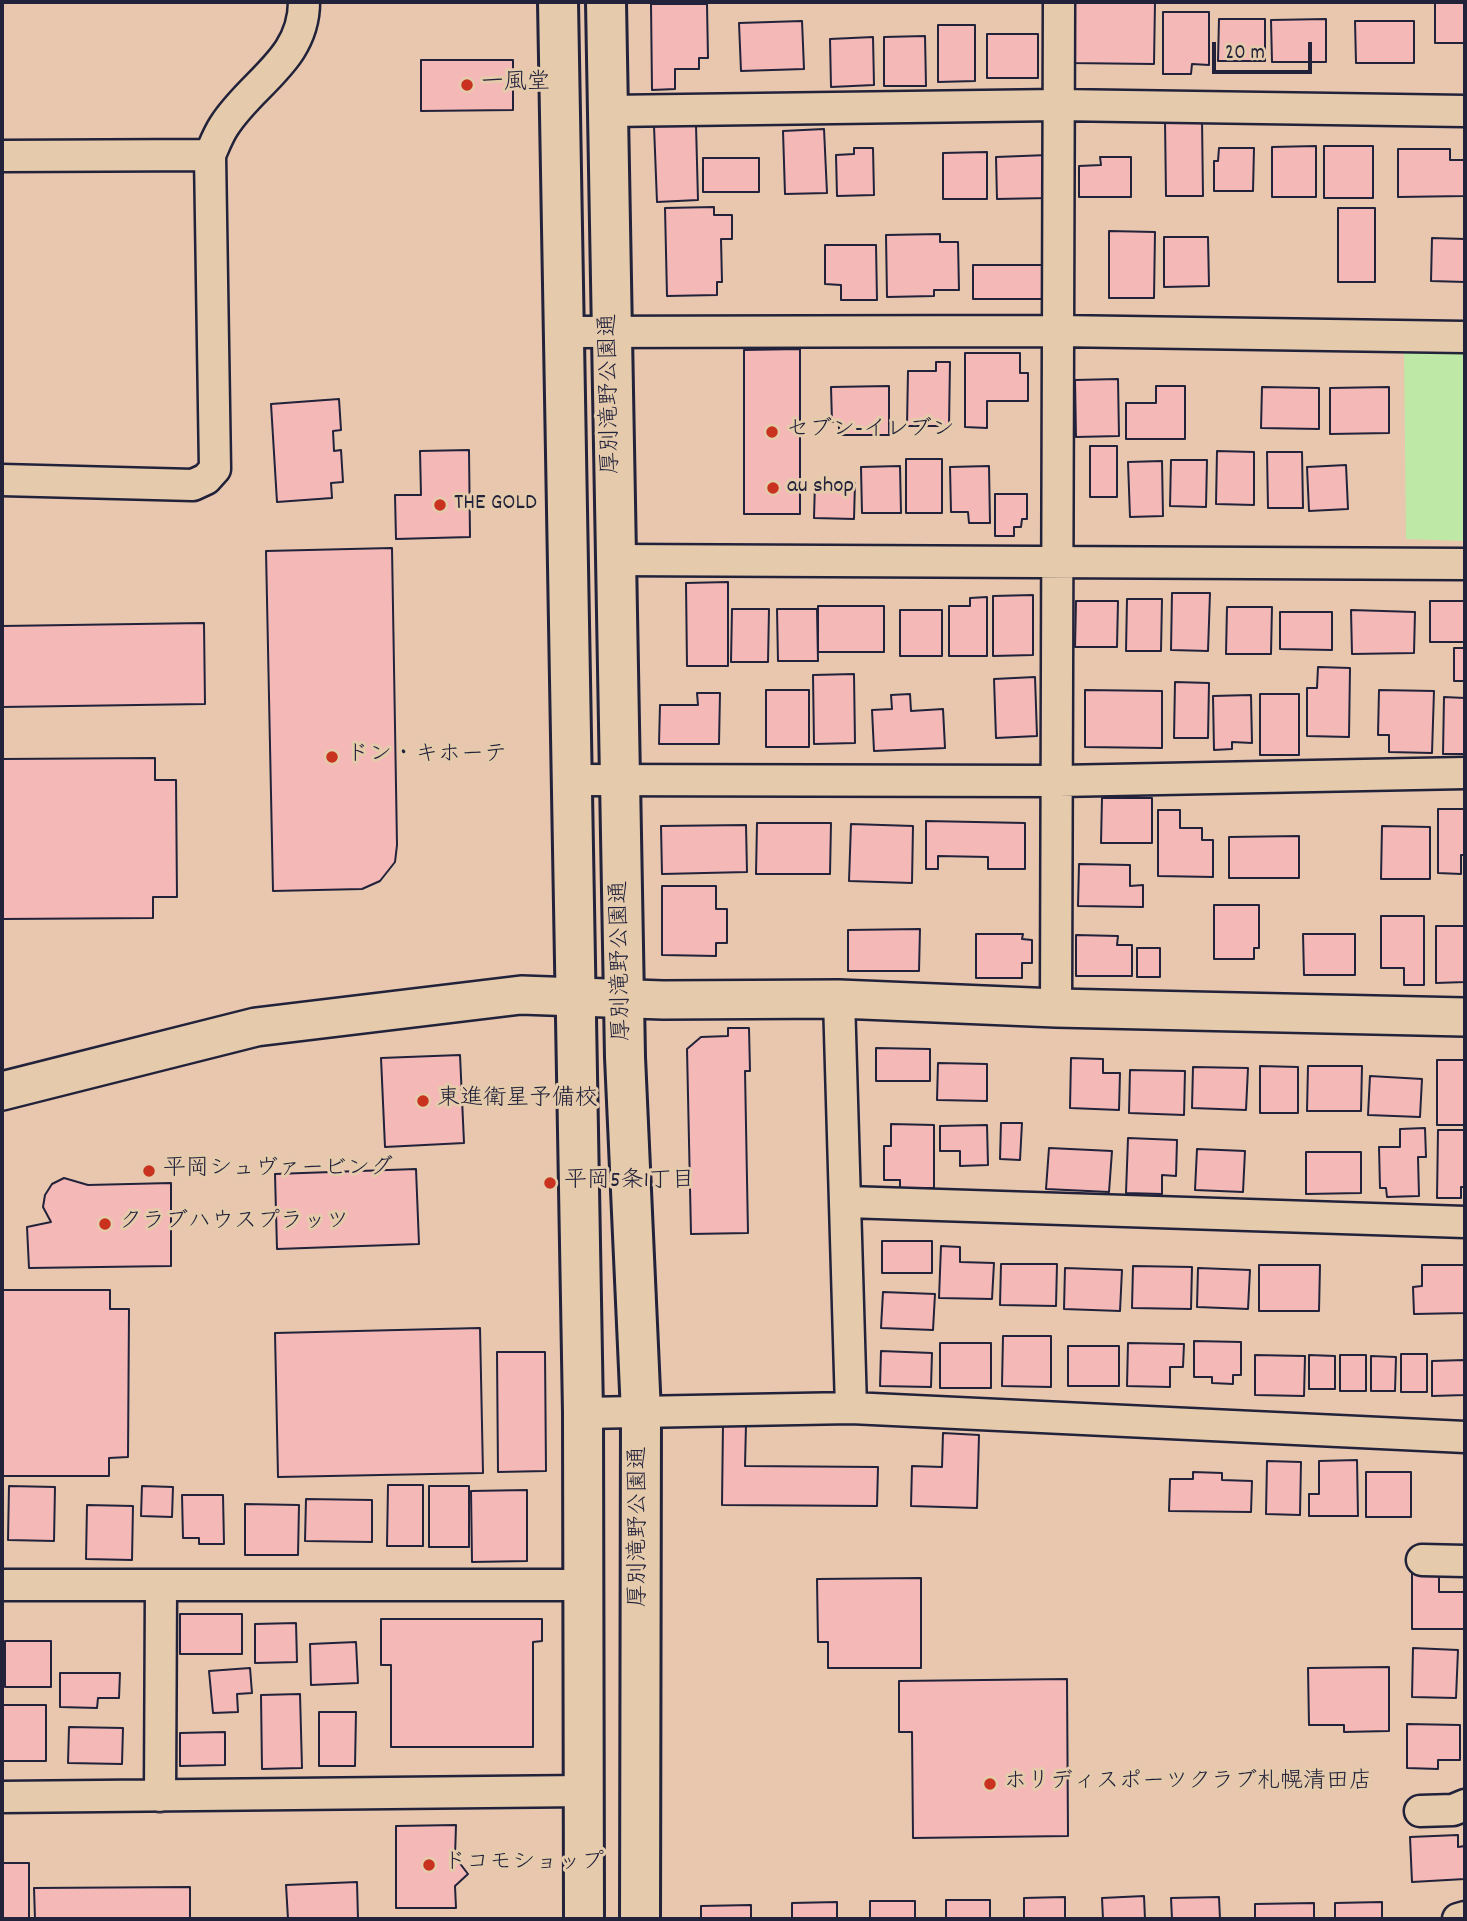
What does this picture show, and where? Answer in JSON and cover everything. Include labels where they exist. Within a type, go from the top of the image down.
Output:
[{"type":"main road","name":"厚別滝野公園通","points":[[558,2],[583,1413],[584,1919]]},
{"type":"main road","name":"厚別滝野公園通","points":[[606,2],[624,998],[641,1413],[640,1919]]},
{"type":"street","points":[[2,480],[193,485],[206,479],[215,469],[209,155],[224,124],[285,60],[302,27],[304,2]]},
{"type":"street","points":[[1056,1008],[1059,782],[1059,2]]},
{"type":"street","points":[[609,111],[1058,105],[1465,111]]},
{"type":"street","points":[[2,156],[209,155]]},
{"type":"street","points":[[563,332],[1057,331],[1465,337]]},
{"type":"street","points":[[615,560],[1465,564]]},
{"type":"street","points":[[572,780],[1059,782],[1465,773]]},
{"type":"street","points":[[2,1091],[256,1027],[521,995],[839,999],[1056,1008],[1465,1017]]},
{"type":"street","points":[[839,999],[851,1408]]},
{"type":"street","points":[[847,1202],[1465,1222]]},
{"type":"street","points":[[583,1413],[851,1408],[1465,1437]]},
{"type":"street","points":[[1422,1560],[1465,1561]]},
{"type":"street","points":[[2,1586],[584,1585]]},
{"type":"street","points":[[160,1796],[161,1587]]},
{"type":"street","points":[[2,1797],[584,1791]]},
{"type":"street","points":[[1420,1811],[1452,1810],[1465,1805]]},
{"type":"street","points":[[1458,1919],[1465,1917]]},
{"type":"green space","points":[[1404,350],[1465,353],[1465,541],[1406,539]]},
{"type":"building","points":[[1070,2],[1155,2],[1154,64],[1069,63]]},
{"type":"building","points":[[1435,2],[1465,2],[1465,43],[1435,43]]},
{"type":"building","points":[[651,4],[707,4],[708,58],[699,58],[699,69],[675,69],[675,89],[652,90]]},
{"type":"building","points":[[1163,12],[1209,12],[1209,65],[1192,64],[1191,74],[1163,74]]},
{"type":"building","points":[[1219,19],[1265,19],[1265,61],[1218,61]]},
{"type":"building","points":[[1326,19],[1326,62],[1272,62],[1271,20]]},
{"type":"building","points":[[802,21],[804,69],[741,71],[739,23]]},
{"type":"building","points":[[1355,21],[1414,21],[1414,63],[1356,63]]},
{"type":"building","points":[[938,25],[975,25],[975,81],[938,82]]},
{"type":"building","points":[[987,34],[1038,34],[1038,78],[987,78]]},
{"type":"building","points":[[925,36],[926,86],[884,86],[884,37]]},
{"type":"building","points":[[873,37],[874,85],[831,87],[830,39]]},
{"type":"building","name":"一風堂","points":[[421,60],[513,60],[513,110],[421,111]]},
{"type":"building","points":[[1202,119],[1203,196],[1166,196],[1165,120]]},
{"type":"building","points":[[696,125],[698,200],[657,202],[654,126]]},
{"type":"building","points":[[824,129],[827,193],[785,194],[783,131]]},
{"type":"building","points":[[1316,146],[1316,197],[1272,197],[1272,147]]},
{"type":"building","points":[[1324,146],[1373,146],[1373,198],[1324,198]]},
{"type":"building","points":[[854,148],[873,148],[874,195],[837,196],[836,155],[854,154]]},
{"type":"building","points":[[1219,148],[1254,148],[1253,191],[1214,191],[1214,161],[1218,161]]},
{"type":"building","points":[[1398,149],[1450,149],[1450,160],[1465,160],[1465,196],[1398,197]]},
{"type":"building","points":[[987,152],[987,199],[943,199],[943,153]]},
{"type":"building","points":[[1048,155],[1049,198],[997,199],[996,157]]},
{"type":"building","points":[[1100,157],[1131,157],[1131,197],[1079,197],[1079,166],[1101,165]]},
{"type":"building","points":[[703,158],[759,158],[759,192],[703,192]]},
{"type":"building","points":[[714,207],[714,215],[732,215],[732,239],[721,239],[722,282],[717,282],[717,295],[667,296],[665,208]]},
{"type":"building","points":[[1338,208],[1375,208],[1375,282],[1338,282]]},
{"type":"building","points":[[1109,231],[1155,232],[1154,298],[1109,298]]},
{"type":"building","points":[[940,234],[940,242],[958,242],[959,290],[934,290],[934,296],[887,297],[886,235]]},
{"type":"building","points":[[1164,237],[1208,237],[1209,286],[1164,287]]},
{"type":"building","points":[[1432,238],[1465,239],[1465,282],[1431,281]]},
{"type":"building","points":[[825,245],[876,245],[877,300],[841,300],[841,285],[825,284]]},
{"type":"building","points":[[973,265],[1048,265],[1049,299],[973,299]]},
{"type":"building","name":"セブン-イレブン","points":[[800,349],[800,514],[744,514],[744,350]]},
{"type":"building","points":[[965,353],[1020,353],[1020,373],[1028,373],[1028,401],[987,401],[987,428],[965,427]]},
{"type":"building","points":[[936,362],[950,362],[949,426],[907,426],[908,371],[936,371]]},
{"type":"building","points":[[1118,379],[1119,436],[1076,437],[1075,380]]},
{"type":"building","points":[[889,386],[889,435],[839,435],[839,422],[832,422],[831,387]]},
{"type":"building","points":[[1156,386],[1185,386],[1185,439],[1126,439],[1126,403],[1156,403]]},
{"type":"building","points":[[1262,387],[1319,388],[1319,429],[1261,428]]},
{"type":"building","points":[[1389,387],[1389,433],[1330,434],[1330,388]]},
{"type":"building","points":[[339,399],[341,430],[333,431],[334,451],[341,450],[343,482],[331,483],[332,498],[277,502],[271,404]]},
{"type":"building","points":[[1090,446],[1117,446],[1117,497],[1090,497]]},
{"type":"building","points":[[469,450],[470,537],[396,539],[395,495],[421,495],[420,451]]},
{"type":"building","points":[[1217,451],[1254,452],[1254,505],[1216,504]]},
{"type":"building","points":[[1267,452],[1302,452],[1303,508],[1268,508]]},
{"type":"building","points":[[906,459],[942,459],[942,513],[906,513]]},
{"type":"building","points":[[1171,460],[1207,460],[1206,507],[1170,506]]},
{"type":"building","points":[[1162,461],[1163,516],[1130,517],[1128,462]]},
{"type":"building","points":[[1346,465],[1348,509],[1309,511],[1307,467]]},
{"type":"building","points":[[900,466],[901,513],[862,513],[861,467]]},
{"type":"building","points":[[989,466],[990,523],[969,523],[968,512],[951,512],[950,467]]},
{"type":"building","points":[[815,482],[855,483],[854,519],[814,518]]},
{"type":"building","points":[[995,494],[1027,494],[1027,519],[1022,519],[1021,527],[1014,527],[1014,536],[995,536]]},
{"type":"building","points":[[392,548],[397,845],[395,862],[380,881],[362,889],[273,891],[266,551]]},
{"type":"building","points":[[728,582],[728,666],[687,666],[686,583]]},
{"type":"building","points":[[1172,593],[1210,593],[1208,651],[1171,650]]},
{"type":"building","points":[[1033,595],[1033,655],[993,656],[993,596]]},
{"type":"building","points":[[987,597],[987,656],[949,656],[949,606],[970,606],[970,598]]},
{"type":"building","points":[[1127,599],[1162,599],[1161,651],[1126,651]]},
{"type":"building","points":[[1076,601],[1118,601],[1117,647],[1075,647]]},
{"type":"building","points":[[1430,601],[1465,601],[1465,642],[1430,642]]},
{"type":"building","points":[[818,606],[884,606],[884,652],[818,652]]},
{"type":"building","points":[[1227,607],[1272,607],[1271,654],[1226,654]]},
{"type":"building","points":[[732,609],[769,609],[768,662],[731,662]]},
{"type":"building","points":[[777,609],[817,609],[818,661],[778,661]]},
{"type":"building","points":[[900,610],[942,610],[942,656],[900,656]]},
{"type":"building","points":[[1351,610],[1415,612],[1414,653],[1352,654]]},
{"type":"building","points":[[1280,612],[1332,612],[1332,650],[1280,649]]},
{"type":"building","points":[[204,623],[205,704],[2,707],[2,626]]},
{"type":"building","points":[[1454,648],[1465,648],[1465,681],[1454,681]]},
{"type":"building","points":[[1318,667],[1350,668],[1349,737],[1307,736],[1307,688],[1317,688]]},
{"type":"building","points":[[854,674],[855,743],[814,744],[813,675]]},
{"type":"building","points":[[1035,677],[1037,736],[996,738],[994,679]]},
{"type":"building","points":[[1175,682],[1209,683],[1208,738],[1174,738]]},
{"type":"building","points":[[766,690],[809,690],[809,747],[766,747]]},
{"type":"building","points":[[1085,690],[1162,691],[1162,748],[1085,747]]},
{"type":"building","points":[[1379,690],[1434,691],[1432,753],[1389,752],[1389,735],[1378,735]]},
{"type":"building","points":[[697,693],[720,693],[719,744],[659,744],[660,705],[698,705]]},
{"type":"building","points":[[910,694],[911,711],[943,709],[945,748],[874,751],[872,710],[892,709],[891,695]]},
{"type":"building","points":[[1260,694],[1299,694],[1299,755],[1260,755]]},
{"type":"building","points":[[1251,695],[1252,743],[1232,742],[1232,749],[1214,750],[1213,696]]},
{"type":"building","points":[[1444,697],[1465,698],[1465,754],[1443,754]]},
{"type":"building","points":[[155,758],[155,780],[176,780],[177,897],[153,897],[153,918],[2,919],[2,759]]},
{"type":"building","points":[[1102,798],[1152,798],[1152,843],[1101,843]]},
{"type":"building","points":[[1438,809],[1465,809],[1465,855],[1461,855],[1461,874],[1438,873]]},
{"type":"building","points":[[1158,810],[1180,810],[1180,828],[1202,828],[1202,840],[1213,840],[1213,877],[1158,876]]},
{"type":"building","points":[[926,821],[1025,823],[1025,869],[988,869],[988,857],[938,856],[938,869],[926,869]]},
{"type":"building","points":[[757,823],[831,823],[830,874],[756,874]]},
{"type":"building","points":[[851,824],[913,826],[912,883],[849,881]]},
{"type":"building","points":[[746,825],[747,872],[662,874],[661,826]]},
{"type":"building","points":[[1382,826],[1430,827],[1430,879],[1381,879]]},
{"type":"building","points":[[1299,836],[1299,878],[1229,878],[1229,837]]},
{"type":"building","points":[[1079,864],[1130,865],[1130,886],[1143,885],[1143,907],[1078,906]]},
{"type":"building","points":[[662,886],[716,886],[716,909],[727,909],[727,943],[716,943],[716,956],[662,955]]},
{"type":"building","points":[[1214,905],[1259,905],[1259,948],[1254,948],[1254,959],[1214,959]]},
{"type":"building","points":[[1381,916],[1424,916],[1424,985],[1404,985],[1404,968],[1381,968]]},
{"type":"building","points":[[1436,926],[1465,926],[1465,982],[1436,983]]},
{"type":"building","points":[[920,929],[919,971],[848,971],[848,930]]},
{"type":"building","points":[[976,934],[1023,934],[1022,939],[1032,940],[1032,963],[1022,963],[1022,978],[976,978]]},
{"type":"building","points":[[1303,934],[1355,934],[1355,975],[1304,975]]},
{"type":"building","points":[[1076,935],[1118,936],[1117,945],[1132,945],[1132,976],[1076,976]]},
{"type":"building","points":[[1137,948],[1160,948],[1160,977],[1137,977]]},
{"type":"building","points":[[728,1028],[749,1028],[750,1071],[745,1071],[748,1233],[691,1234],[687,1049],[701,1037],[728,1036]]},
{"type":"building","points":[[876,1048],[930,1049],[930,1081],[876,1081]]},
{"type":"building","name":"東進衛星予備校","points":[[460,1055],[464,1143],[385,1147],[381,1058]]},
{"type":"building","points":[[1071,1058],[1103,1059],[1103,1073],[1120,1073],[1119,1110],[1070,1108]]},
{"type":"building","points":[[1437,1060],[1465,1060],[1465,1125],[1437,1125]]},
{"type":"building","points":[[938,1063],[987,1064],[987,1101],[937,1100]]},
{"type":"building","points":[[1260,1066],[1298,1067],[1298,1113],[1260,1113]]},
{"type":"building","points":[[1308,1066],[1362,1066],[1361,1111],[1307,1111]]},
{"type":"building","points":[[1193,1067],[1248,1068],[1246,1110],[1192,1108]]},
{"type":"building","points":[[1130,1070],[1185,1071],[1184,1115],[1129,1113]]},
{"type":"building","points":[[1370,1076],[1422,1079],[1420,1117],[1368,1115]]},
{"type":"building","points":[[1001,1123],[1022,1123],[1020,1160],[1000,1159]]},
{"type":"building","points":[[891,1124],[934,1125],[934,1188],[900,1188],[900,1180],[884,1180],[884,1146],[891,1146]]},
{"type":"building","points":[[987,1125],[988,1165],[960,1166],[960,1151],[940,1151],[940,1126]]},
{"type":"building","points":[[1425,1128],[1426,1157],[1418,1157],[1419,1196],[1387,1197],[1386,1188],[1380,1188],[1379,1147],[1400,1147],[1400,1129]]},
{"type":"building","points":[[1438,1130],[1465,1130],[1465,1187],[1461,1187],[1461,1198],[1437,1198]]},
{"type":"building","points":[[1128,1138],[1177,1140],[1176,1176],[1162,1175],[1162,1194],[1126,1193]]},
{"type":"building","points":[[1049,1148],[1112,1151],[1109,1192],[1046,1189]]},
{"type":"building","points":[[1197,1149],[1245,1151],[1243,1192],[1195,1190]]},
{"type":"building","points":[[1306,1152],[1361,1152],[1361,1193],[1306,1194]]},
{"type":"building","points":[[416,1169],[419,1244],[277,1249],[275,1174]]},
{"type":"building","name":"クラブハウスプラッツ","points":[[64,1178],[88,1185],[171,1183],[171,1266],[29,1268],[27,1227],[51,1222],[43,1207],[45,1195],[52,1184]]},
{"type":"building","points":[[882,1241],[932,1241],[932,1273],[882,1273]]},
{"type":"building","points":[[941,1246],[960,1247],[960,1262],[994,1263],[992,1299],[939,1298]]},
{"type":"building","points":[[1001,1264],[1057,1264],[1056,1306],[1000,1305]]},
{"type":"building","points":[[1259,1265],[1320,1265],[1319,1311],[1259,1311]]},
{"type":"building","points":[[1422,1265],[1465,1265],[1465,1313],[1414,1314],[1413,1287],[1422,1286]]},
{"type":"building","points":[[1133,1266],[1192,1267],[1191,1309],[1132,1308]]},
{"type":"building","points":[[1065,1268],[1122,1270],[1120,1311],[1064,1309]]},
{"type":"building","points":[[1198,1268],[1250,1270],[1248,1309],[1197,1307]]},
{"type":"building","points":[[2,1290],[110,1290],[110,1309],[129,1309],[128,1457],[109,1458],[109,1476],[2,1476]]},
{"type":"building","points":[[883,1292],[935,1294],[933,1330],[881,1328]]},
{"type":"building","points":[[480,1328],[483,1473],[278,1477],[275,1333]]},
{"type":"building","points":[[1003,1336],[1051,1336],[1051,1387],[1002,1386]]},
{"type":"building","points":[[1194,1341],[1241,1342],[1241,1375],[1233,1375],[1233,1384],[1212,1383],[1212,1377],[1194,1377]]},
{"type":"building","points":[[940,1343],[991,1343],[991,1388],[940,1388]]},
{"type":"building","points":[[1128,1343],[1184,1344],[1183,1367],[1170,1367],[1170,1387],[1127,1386]]},
{"type":"building","points":[[1068,1346],[1119,1346],[1119,1386],[1068,1386]]},
{"type":"building","points":[[881,1351],[932,1353],[931,1387],[880,1386]]},
{"type":"building","points":[[497,1352],[545,1352],[546,1471],[498,1472]]},
{"type":"building","points":[[1401,1354],[1427,1354],[1427,1392],[1401,1392]]},
{"type":"building","points":[[1255,1355],[1305,1356],[1304,1396],[1255,1395]]},
{"type":"building","points":[[1309,1355],[1335,1356],[1335,1389],[1309,1389]]},
{"type":"building","points":[[1340,1355],[1366,1355],[1366,1391],[1340,1391]]},
{"type":"building","points":[[1371,1356],[1396,1357],[1395,1391],[1371,1391]]},
{"type":"building","points":[[1465,1360],[1465,1395],[1432,1396],[1432,1361]]},
{"type":"building","points":[[723,1423],[746,1424],[745,1466],[878,1467],[877,1506],[722,1505]]},
{"type":"building","points":[[943,1433],[979,1435],[977,1508],[911,1506],[912,1466],[942,1467]]},
{"type":"building","points":[[1357,1460],[1358,1516],[1309,1516],[1309,1494],[1319,1494],[1319,1461]]},
{"type":"building","points":[[1267,1461],[1301,1462],[1300,1515],[1266,1514]]},
{"type":"building","points":[[1193,1472],[1222,1473],[1222,1480],[1252,1481],[1251,1512],[1169,1511],[1170,1479],[1193,1479]]},
{"type":"building","points":[[1366,1472],[1411,1472],[1411,1517],[1366,1517]]},
{"type":"building","points":[[388,1485],[423,1485],[423,1546],[387,1546]]},
{"type":"building","points":[[9,1486],[55,1487],[54,1541],[8,1540]]},
{"type":"building","points":[[142,1486],[173,1487],[172,1517],[141,1516]]},
{"type":"building","points":[[429,1486],[469,1486],[469,1547],[429,1547]]},
{"type":"building","points":[[527,1490],[527,1561],[472,1562],[471,1491]]},
{"type":"building","points":[[182,1495],[223,1495],[224,1544],[199,1544],[199,1538],[183,1538]]},
{"type":"building","points":[[306,1499],[372,1500],[372,1542],[305,1541]]},
{"type":"building","points":[[245,1504],[299,1505],[298,1555],[245,1555]]},
{"type":"building","points":[[87,1505],[133,1506],[132,1560],[86,1559]]},
{"type":"building","points":[[1412,1564],[1439,1565],[1439,1592],[1465,1592],[1465,1629],[1412,1629]]},
{"type":"building","points":[[921,1578],[921,1668],[828,1668],[828,1642],[818,1642],[817,1579]]},
{"type":"building","points":[[180,1614],[242,1614],[242,1654],[180,1654]]},
{"type":"building","points":[[381,1619],[542,1619],[542,1641],[533,1642],[533,1747],[391,1747],[391,1665],[381,1665]]},
{"type":"building","points":[[296,1623],[297,1662],[255,1663],[255,1624]]},
{"type":"building","points":[[5,1641],[51,1641],[51,1687],[5,1687]]},
{"type":"building","points":[[356,1642],[358,1683],[311,1685],[310,1644]]},
{"type":"building","points":[[1413,1648],[1458,1650],[1456,1698],[1412,1697]]},
{"type":"building","points":[[1389,1667],[1389,1731],[1344,1732],[1344,1725],[1309,1725],[1308,1668]]},
{"type":"building","points":[[250,1668],[252,1693],[237,1694],[238,1712],[213,1713],[209,1671]]},
{"type":"building","points":[[60,1673],[120,1673],[119,1698],[98,1698],[97,1708],[60,1707]]},
{"type":"building","name":"ホリディスポーツクラブ札幌清田店","points":[[1067,1679],[1068,1836],[913,1838],[912,1732],[899,1732],[899,1681]]},
{"type":"building","points":[[300,1694],[302,1768],[262,1769],[261,1695]]},
{"type":"building","points":[[2,1705],[46,1705],[46,1761],[2,1761]]},
{"type":"building","points":[[319,1712],[356,1712],[355,1766],[319,1766]]},
{"type":"building","points":[[1407,1724],[1460,1725],[1460,1760],[1438,1760],[1438,1769],[1407,1768]]},
{"type":"building","points":[[69,1727],[123,1728],[122,1764],[68,1763]]},
{"type":"building","points":[[225,1732],[225,1765],[180,1766],[180,1733]]},
{"type":"building","name":"ドコモショップ","points":[[456,1825],[455,1857],[468,1874],[455,1886],[456,1908],[396,1908],[396,1826]]},
{"type":"building","points":[[1458,1835],[1458,1847],[1465,1846],[1465,1879],[1412,1882],[1410,1837]]},
{"type":"building","points":[[2,1863],[29,1863],[29,1919],[2,1919]]},
{"type":"building","points":[[357,1882],[358,1919],[288,1919],[286,1885]]},
{"type":"building","points":[[190,1887],[190,1919],[35,1919],[34,1888]]},
{"type":"building","points":[[1144,1896],[1145,1919],[1103,1919],[1102,1898]]},
{"type":"building","points":[[1065,1897],[1065,1919],[1024,1919],[1024,1898]]},
{"type":"building","points":[[1219,1897],[1220,1919],[1172,1919],[1171,1898]]},
{"type":"building","points":[[946,1900],[990,1900],[990,1919],[946,1919]]},
{"type":"building","points":[[870,1901],[915,1901],[915,1919],[870,1919]]},
{"type":"building","points":[[837,1902],[837,1919],[792,1919],[792,1903]]},
{"type":"building","points":[[1382,1902],[1382,1919],[1335,1919],[1335,1903]]},
{"type":"building","points":[[1314,1903],[1314,1919],[1255,1919],[1255,1904]]},
{"type":"building","points":[[751,1905],[751,1919],[701,1919],[701,1906]]},
{"type":"place","name":"一風堂","points":[[467,85]]},
{"type":"place","name":"セブン-イレブン","points":[[772,432]]},
{"type":"place","name":"au shop","points":[[773,488]]},
{"type":"place","name":"THE GOLD","points":[[440,505]]},
{"type":"place","name":"ドン・キホーテ","points":[[332,757]]},
{"type":"place","name":"東進衛星予備校","points":[[423,1101]]},
{"type":"place","name":"平岡シュヴァービング","points":[[149,1171]]},
{"type":"place","name":"平岡5条1丁目","points":[[550,1183]]},
{"type":"place","name":"クラブハウスプラッツ","points":[[105,1224]]},
{"type":"place","name":"ホリディスポーツクラブ札幌清田店","points":[[990,1784]]},
{"type":"place","name":"ドコモショップ","points":[[429,1865]]}]
